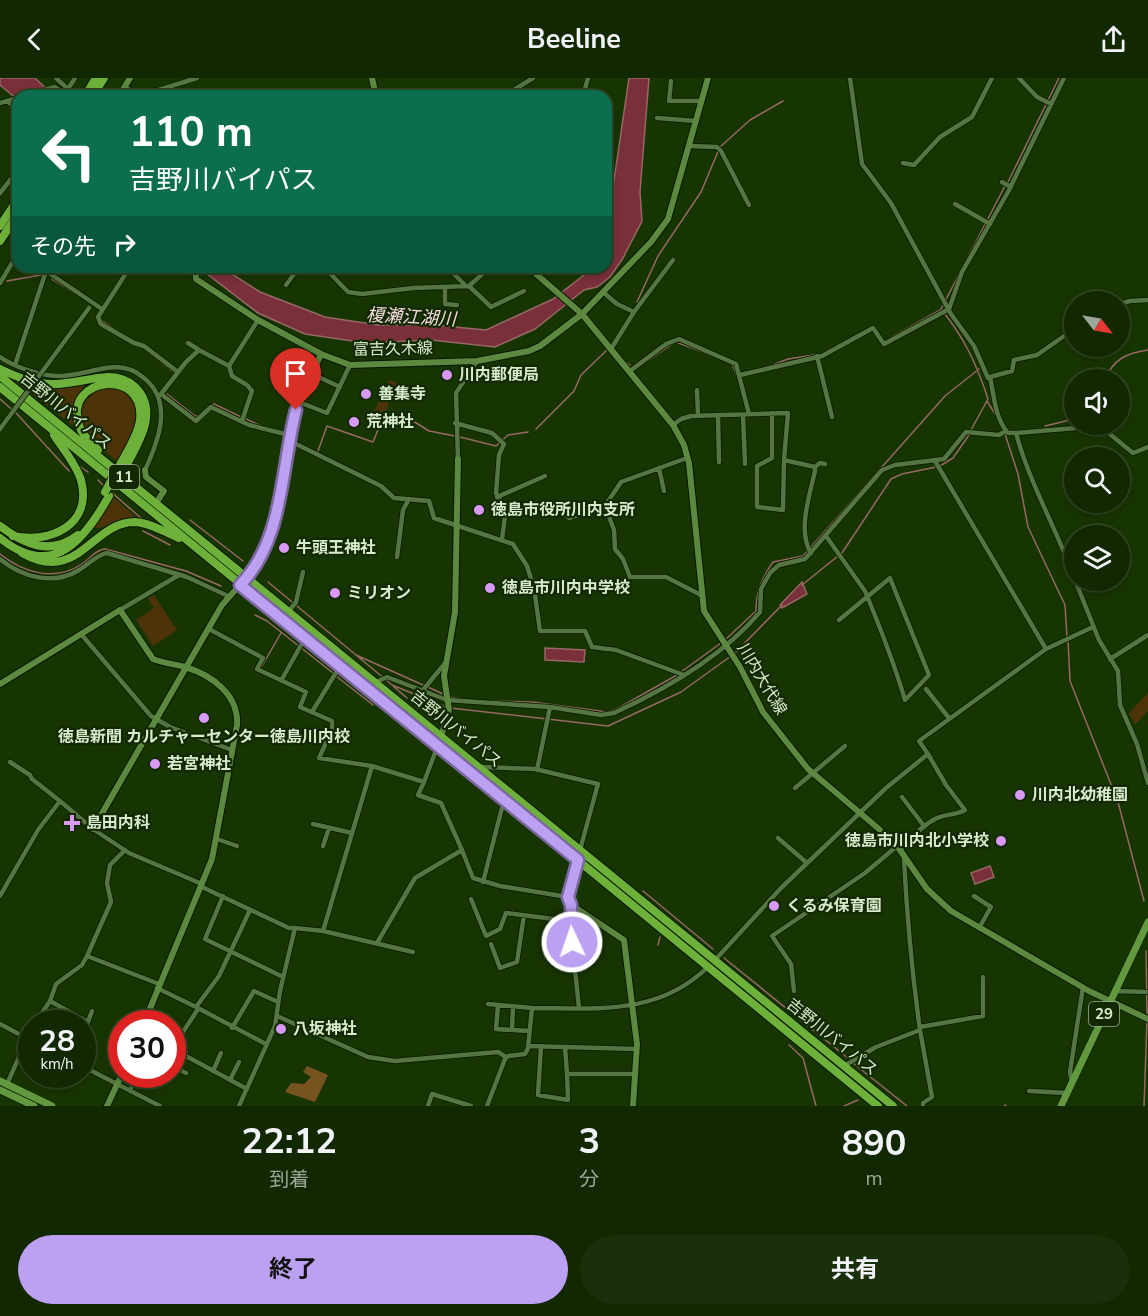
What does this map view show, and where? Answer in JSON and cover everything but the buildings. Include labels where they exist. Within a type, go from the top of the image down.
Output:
[{"type":"highway","points":[[0,226],[12,208]]},
{"type":"highway","points":[[0,243],[12,224]]},
{"type":"highway","points":[[0,369],[21,378],[44,383],[78,383],[107,377],[129,383],[144,401],[146,422],[139,443],[123,464]]},
{"type":"highway","name":"吉野川バイパス","points":[[0,376],[248,577],[293,607],[380,679],[440,741],[504,800],[878,1106]]},
{"type":"highway","points":[[22,553],[49,555],[71,547],[89,531],[123,464],[137,431],[139,405],[131,392],[123,387],[99,384],[82,396],[77,417],[84,435],[109,465]]},
{"type":"highway","name":"吉野川バイパス","points":[[0,387],[240,585],[302,644],[336,671],[479,767],[714,960],[848,1062],[893,1106]]},
{"type":"highway","points":[[13,536],[46,538],[67,527],[80,510],[82,496],[80,480],[47,426]]},
{"type":"highway","points":[[0,526],[13,536],[30,544],[47,548],[67,543],[84,528],[107,494]]},
{"type":"highway","points":[[0,538],[38,561],[60,561],[78,554],[114,528],[134,522],[154,527],[188,541]]},
{"type":"main road","points":[[123,90],[130,78]]},
{"type":"main road","name":"富吉久木線","points":[[196,273],[199,282],[258,320],[321,354],[350,365],[477,361],[529,351],[540,346],[582,314],[651,242],[668,219],[708,78]]},
{"type":"main road","name":"川内大代線","points":[[535,273],[582,314],[673,425],[687,458],[701,596],[709,621],[733,656],[763,712],[813,773],[898,849],[927,889],[951,911],[1110,1002],[1146,1018]]},
{"type":"main road","points":[[93,829],[137,748],[156,720],[228,596],[248,577],[263,555],[271,535],[289,438],[299,402],[321,354]]},
{"type":"main road","points":[[440,741],[447,701],[446,662],[455,612],[458,459]]},
{"type":"main road","points":[[145,470],[146,477],[164,491],[156,503]]},
{"type":"main road","points":[[1,682],[120,610],[153,659],[187,667],[219,685],[231,697],[238,714],[217,839],[202,886],[149,1010]]},
{"type":"main road","points":[[578,860],[568,897],[571,905],[624,940],[633,1005],[636,1049],[633,1106]]},
{"type":"main road","name":"29","points":[[1061,1106],[1148,922]]},
{"type":"main road","points":[[3,1083],[52,1106]]},
{"type":"main road","points":[[107,1106],[115,1088]]},
{"type":"main road","points":[[0,1090],[34,1106]]},
{"type":"street","points":[[56,78],[68,89],[75,78]]},
{"type":"street","points":[[158,90],[197,78]]},
{"type":"street","points":[[514,90],[533,78]]},
{"type":"street","points":[[850,78],[862,164],[891,203],[947,306],[974,346],[988,378],[990,377],[1004,432]]},
{"type":"street","points":[[903,163],[914,165],[940,137],[972,117],[992,78]]},
{"type":"street","points":[[1019,78],[1043,101],[1050,104]]},
{"type":"street","points":[[740,375],[825,355],[873,328],[884,344],[932,317],[941,315],[962,272],[1011,187],[1064,78]]},
{"type":"street","points":[[671,81],[669,101],[701,101]]},
{"type":"street","points":[[45,90],[55,87],[59,90]]},
{"type":"street","points":[[125,87],[130,90]]},
{"type":"street","points":[[0,103],[12,100]]},
{"type":"street","points":[[8,101],[12,105]]},
{"type":"street","points":[[657,118],[696,121]]},
{"type":"street","points":[[689,146],[719,149],[749,205]]},
{"type":"street","points":[[0,193],[12,178]]},
{"type":"street","points":[[1002,182],[1011,187]]},
{"type":"street","points":[[955,204],[990,224]]},
{"type":"street","points":[[611,349],[634,312],[673,260]]},
{"type":"street","points":[[0,283],[12,263]]},
{"type":"street","points":[[15,365],[44,273]]},
{"type":"street","points":[[51,273],[102,309]]},
{"type":"street","points":[[126,273],[98,317],[101,324],[134,343],[144,346],[178,372]]},
{"type":"street","points":[[294,273],[287,283],[295,286]]},
{"type":"street","points":[[330,273],[348,292],[362,294],[413,288],[467,286],[483,273]]},
{"type":"street","points":[[453,273],[491,307],[524,291]]},
{"type":"street","points":[[445,287],[445,304],[457,305]]},
{"type":"street","points":[[603,292],[617,304],[634,312]]},
{"type":"street","points":[[1130,302],[1148,300]]},
{"type":"street","points":[[0,429],[93,302]]},
{"type":"street","points":[[229,366],[258,320]]},
{"type":"street","points":[[990,377],[1012,371],[1014,360],[1037,355],[1064,336]]},
{"type":"street","points":[[630,371],[666,344],[679,339],[736,364],[749,414]]},
{"type":"street","points":[[188,343],[229,366],[232,376],[252,391],[243,419]]},
{"type":"street","points":[[145,470],[160,430],[160,395],[178,372],[200,350]]},
{"type":"street","points":[[817,356],[832,417]]},
{"type":"street","points":[[0,357],[15,365],[55,376],[123,368],[145,378],[160,395],[196,421],[211,407],[289,438],[381,486],[394,498],[429,501],[434,518],[502,539],[516,547],[527,566],[534,588],[540,631],[585,631],[592,646],[616,650],[635,659],[682,673]]},
{"type":"street","points":[[458,459],[455,423],[456,393],[477,361]]},
{"type":"street","points":[[299,402],[327,413],[350,365]]},
{"type":"street","points":[[312,374],[340,387]]},
{"type":"street","points":[[697,390],[698,415]]},
{"type":"street","points":[[772,413],[772,458]]},
{"type":"street","points":[[673,425],[681,418],[698,415],[788,413],[784,459],[783,510],[757,507],[757,466],[772,458],[784,459],[815,467]]},
{"type":"street","points":[[718,415],[719,462]]},
{"type":"street","points":[[743,415],[745,464]]},
{"type":"street","points":[[455,423],[492,433],[504,444],[499,455],[497,497],[506,509],[502,539]]},
{"type":"street","points":[[380,679],[425,688],[447,701],[550,707],[602,715],[614,714],[682,673],[724,643],[760,612],[761,588],[770,573],[779,565],[800,561],[826,536],[882,470],[896,465],[937,465],[959,438],[971,432],[1016,433],[1100,426],[1133,453],[1148,447]]},
{"type":"street","points":[[1016,433],[1064,552]]},
{"type":"street","points":[[563,514],[568,518],[605,506],[621,482],[687,458]]},
{"type":"street","points":[[809,550],[805,528],[815,467],[820,463],[825,464]]},
{"type":"street","points":[[937,465],[1046,649]]},
{"type":"street","points":[[659,468],[664,491]]},
{"type":"street","points":[[497,497],[545,476]]},
{"type":"street","points":[[397,557],[403,510],[410,499]]},
{"type":"street","points":[[605,506],[614,530],[615,549],[623,559],[630,577],[666,577],[701,596]]},
{"type":"street","points":[[826,536],[868,598],[895,667],[905,700],[929,675],[890,578],[868,598],[839,620]]},
{"type":"street","points":[[0,559],[23,573],[49,578],[77,572],[107,552],[179,575],[228,596]]},
{"type":"street","points":[[293,607],[303,572]]},
{"type":"street","points":[[120,610],[179,575]]},
{"type":"street","points":[[1080,591],[1093,627],[1119,671],[1120,705],[1137,744],[1148,783]]},
{"type":"street","points":[[794,991],[791,964],[772,936],[865,873],[924,826],[938,817],[958,814],[965,810],[946,785],[919,741],[1046,649],[1093,627]]},
{"type":"street","points":[[209,629],[263,658],[257,669],[306,692],[300,707],[334,724],[319,758],[372,766],[424,783]]},
{"type":"street","points":[[81,634],[119,681],[156,720],[232,750]]},
{"type":"street","points":[[1110,659],[1148,635]]},
{"type":"street","points":[[282,679],[302,644]]},
{"type":"street","points":[[425,688],[446,662]]},
{"type":"street","points":[[312,712],[336,671]]},
{"type":"street","points":[[926,689],[949,718]]},
{"type":"street","points":[[537,770],[550,707]]},
{"type":"street","points":[[440,741],[418,795],[441,803],[473,878],[483,882],[568,897]]},
{"type":"street","points":[[795,788],[845,746]]},
{"type":"street","points":[[488,1004],[532,1008],[633,1005],[680,990],[714,960],[807,863],[928,754]]},
{"type":"street","points":[[10,762],[30,775],[93,829],[125,850],[250,910],[289,928],[323,931],[413,952]]},
{"type":"street","points":[[323,931],[372,766]]},
{"type":"street","points":[[479,767],[537,770],[598,784],[580,850]]},
{"type":"street","points":[[902,798],[924,826]]},
{"type":"street","points":[[483,882],[504,800]]},
{"type":"street","points":[[0,896],[38,830],[60,801]]},
{"type":"street","points":[[313,824],[352,833]]},
{"type":"street","points":[[323,846],[329,828]]},
{"type":"street","points":[[778,838],[807,863]]},
{"type":"street","points":[[217,839],[237,846]]},
{"type":"street","points":[[44,1010],[56,984],[82,965],[87,956],[111,902],[107,883],[110,865],[125,850]]},
{"type":"street","points":[[377,943],[415,878],[462,850]]},
{"type":"street","points":[[904,859],[908,942],[914,967],[913,991],[932,1097],[923,1103],[923,1106]]},
{"type":"street","points":[[223,896],[205,939],[283,977]]},
{"type":"street","points":[[974,896],[991,907],[979,928]]},
{"type":"street","points":[[471,899],[486,936],[500,929],[506,913],[570,921]]},
{"type":"street","points":[[571,905],[570,921],[579,1008]]},
{"type":"street","points":[[186,1026],[219,976],[250,910]]},
{"type":"street","points":[[491,944],[500,968],[517,962],[524,915]]},
{"type":"street","points":[[239,1106],[275,1026],[283,977],[295,928]]},
{"type":"street","points":[[87,956],[158,986],[232,1028],[266,1044]]},
{"type":"street","points":[[848,1062],[876,1047],[920,1029],[983,1016],[983,977]]},
{"type":"street","points":[[1072,1082],[1070,1072],[1083,987]]},
{"type":"street","points":[[232,1028],[254,991],[278,1002]]},
{"type":"street","points":[[1114,991],[1145,993]]},
{"type":"street","points":[[50,1001],[66,1010]]},
{"type":"street","points":[[498,1005],[496,1029],[530,1031]]},
{"type":"street","points":[[512,1030],[513,1006]]},
{"type":"street","points":[[277,1016],[368,1057],[395,1061],[498,1052],[507,1058],[525,1054],[532,1008]]},
{"type":"street","points":[[0,1024],[18,1034]]},
{"type":"street","points":[[528,1046],[636,1049]]},
{"type":"street","points":[[541,1046],[538,1095],[568,1100],[565,1047]]},
{"type":"street","points":[[213,1071],[221,1053]]},
{"type":"street","points":[[186,1055],[247,1089]]},
{"type":"street","points":[[3,1083],[18,1058]]},
{"type":"street","points":[[487,1106],[507,1058]]},
{"type":"street","points":[[230,1080],[239,1062]]},
{"type":"street","points":[[567,1074],[636,1074]]},
{"type":"street","points":[[124,1088],[160,1106]]},
{"type":"street","points":[[1029,1091],[1067,1092]]},
{"type":"street","points":[[428,1106],[432,1094],[471,1106]]},
{"type":"shaded area","points":[[0,78],[35,78],[48,90],[12,90],[12,95],[0,85]]},
{"type":"shaded area","points":[[629,78],[649,78],[640,192],[642,221],[623,258],[610,277],[597,287],[584,290],[535,329],[495,347],[431,340],[366,343],[305,334],[258,313],[206,273],[230,273],[260,292],[325,317],[378,325],[434,325],[486,330],[553,299],[586,273],[612,273],[612,194]]},
{"type":"shaded area","points":[[14,380],[51,387],[85,384],[72,409],[75,427]]},
{"type":"shaded area","points":[[389,380],[397,383],[385,414],[374,412]]},
{"type":"shaded area","points":[[114,387],[132,402],[135,411],[132,431],[118,462],[90,438],[81,420],[83,406],[92,395]]},
{"type":"shaded area","points":[[113,497],[137,518],[94,528]]},
{"type":"shaded area","points":[[802,582],[807,594],[782,608],[780,605]]},
{"type":"shaded area","points":[[154,595],[177,630],[153,646],[136,620],[154,608],[148,599]]},
{"type":"shaded area","points":[[545,648],[585,650],[584,662],[545,660]]},
{"type":"shaded area","points":[[1148,693],[1148,711],[1135,725],[1129,713]]},
{"type":"shaded area","points":[[990,866],[994,877],[975,884],[971,873]]},
{"type":"shaded area","points":[[307,1066],[328,1075],[315,1102],[285,1092],[291,1083],[304,1084],[311,1077],[303,1072]]},
{"type":"waterway","points":[[1008,182],[1059,78]]},
{"type":"waterway","points":[[637,302],[658,256],[701,192],[720,147],[750,120],[783,101]]},
{"type":"waterway","points":[[971,430],[988,399],[969,352],[957,330],[941,309],[1005,186]]},
{"type":"waterway","points":[[7,281],[41,275]]},
{"type":"waterway","points":[[52,279],[75,293]]},
{"type":"waterway","points":[[892,337],[940,310]]},
{"type":"waterway","points":[[101,320],[117,331]]},
{"type":"waterway","points":[[676,342],[711,355]]},
{"type":"waterway","points":[[649,360],[672,344]]},
{"type":"waterway","points":[[536,429],[574,391],[581,375],[607,350]]},
{"type":"waterway","points":[[1111,369],[1122,358],[1148,350]]},
{"type":"waterway","points":[[151,354],[172,371]]},
{"type":"waterway","points":[[775,364],[788,359],[814,355]]},
{"type":"waterway","points":[[732,364],[737,376]]},
{"type":"waterway","points":[[725,640],[756,611],[760,585],[773,562],[803,556],[945,396],[979,369]]},
{"type":"waterway","points":[[167,394],[198,416]]},
{"type":"waterway","points":[[0,399],[17,414],[69,471]]},
{"type":"waterway","points":[[987,401],[995,414]]},
{"type":"waterway","points":[[208,407],[214,404],[241,417]]},
{"type":"waterway","points":[[318,451],[327,426],[373,442],[383,418],[410,419],[429,431],[455,436]]},
{"type":"waterway","points":[[246,419],[261,426]]},
{"type":"waterway","points":[[1045,426],[1064,421]]},
{"type":"waterway","points":[[460,437],[496,446],[508,435],[528,432]]},
{"type":"waterway","points":[[1005,434],[1018,474],[1028,527],[1065,605],[1067,637]]},
{"type":"waterway","points":[[940,466],[953,458],[969,435]]},
{"type":"waterway","points":[[294,446],[299,448]]},
{"type":"waterway","points":[[79,466],[88,472]]},
{"type":"waterway","points":[[842,553],[891,479],[902,474],[936,467]]},
{"type":"waterway","points":[[98,480],[104,486]]},
{"type":"waterway","points":[[110,491],[142,519]]},
{"type":"waterway","points":[[190,520],[243,561]]},
{"type":"waterway","points":[[143,531],[170,545]]},
{"type":"waterway","points":[[0,554],[29,570],[51,574],[72,570],[98,551],[105,549],[186,571],[221,586]]},
{"type":"waterway","points":[[802,585],[838,556]]},
{"type":"waterway","points":[[268,582],[391,684]]},
{"type":"waterway","points":[[735,653],[782,605]]},
{"type":"waterway","points":[[255,615],[267,621],[333,673]]},
{"type":"waterway","points":[[262,666],[281,633]]},
{"type":"waterway","points":[[1068,641],[1070,681],[1118,802],[1144,901]]},
{"type":"waterway","points":[[681,672],[721,643]]},
{"type":"waterway","points":[[356,655],[423,685]]},
{"type":"waterway","points":[[450,708],[608,726],[681,692],[731,656]]},
{"type":"waterway","points":[[488,701],[532,702],[607,712],[615,710],[677,675]]},
{"type":"waterway","points":[[336,676],[373,705]]},
{"type":"waterway","points":[[392,685],[446,707]]},
{"type":"waterway","points":[[394,687],[407,698]]},
{"type":"waterway","points":[[428,687],[445,695]]},
{"type":"waterway","points":[[450,697],[460,699]]},
{"type":"waterway","points":[[643,891],[713,949]]},
{"type":"waterway","points":[[658,945],[660,937]]},
{"type":"waterway","points":[[1146,951],[1147,1015]]},
{"type":"waterway","points":[[724,958],[849,1059]]},
{"type":"waterway","points":[[1144,1106],[1147,1020]]},
{"type":"waterway","points":[[789,1045],[803,1058],[816,1106]]},
{"type":"waterway","points":[[853,1063],[907,1106]]},
{"type":"waterway","points":[[844,1106],[858,1100]]},
{"type":"tunnel","points":[[9,226],[12,229]]},
{"type":"place","name":"川内郵便局","points":[[447,375]]},
{"type":"place","name":"善集寺","points":[[366,394]]},
{"type":"place","name":"荒神社","points":[[354,422]]},
{"type":"place","name":"徳島市役所川内支所","points":[[479,510]]},
{"type":"place","name":"牛頭王神社","points":[[284,548]]},
{"type":"place","name":"徳島市川内中学校","points":[[490,588]]},
{"type":"place","name":"ミリオン","points":[[335,593]]},
{"type":"place","name":"徳島新聞 カルチャーセンター徳島川内校","points":[[204,718]]},
{"type":"place","name":"若宮神社","points":[[155,764]]},
{"type":"place","name":"川内北幼稚園","points":[[1020,795]]},
{"type":"place","name":"島田内科","points":[[72,823]]},
{"type":"place","name":"徳島市川内北小学校","points":[[1001,841]]},
{"type":"place","name":"くるみ保育園","points":[[774,906]]},
{"type":"place","name":"八坂神社","points":[[281,1029]]},
{"type":"route","points":[[296,410],[288,440],[271,535],[266,550],[255,568],[240,585],[578,860],[570,882],[568,897],[571,905],[572,942]]},
{"type":"water label","name":"榎瀬江湖川","points":[[411,317]]}]
